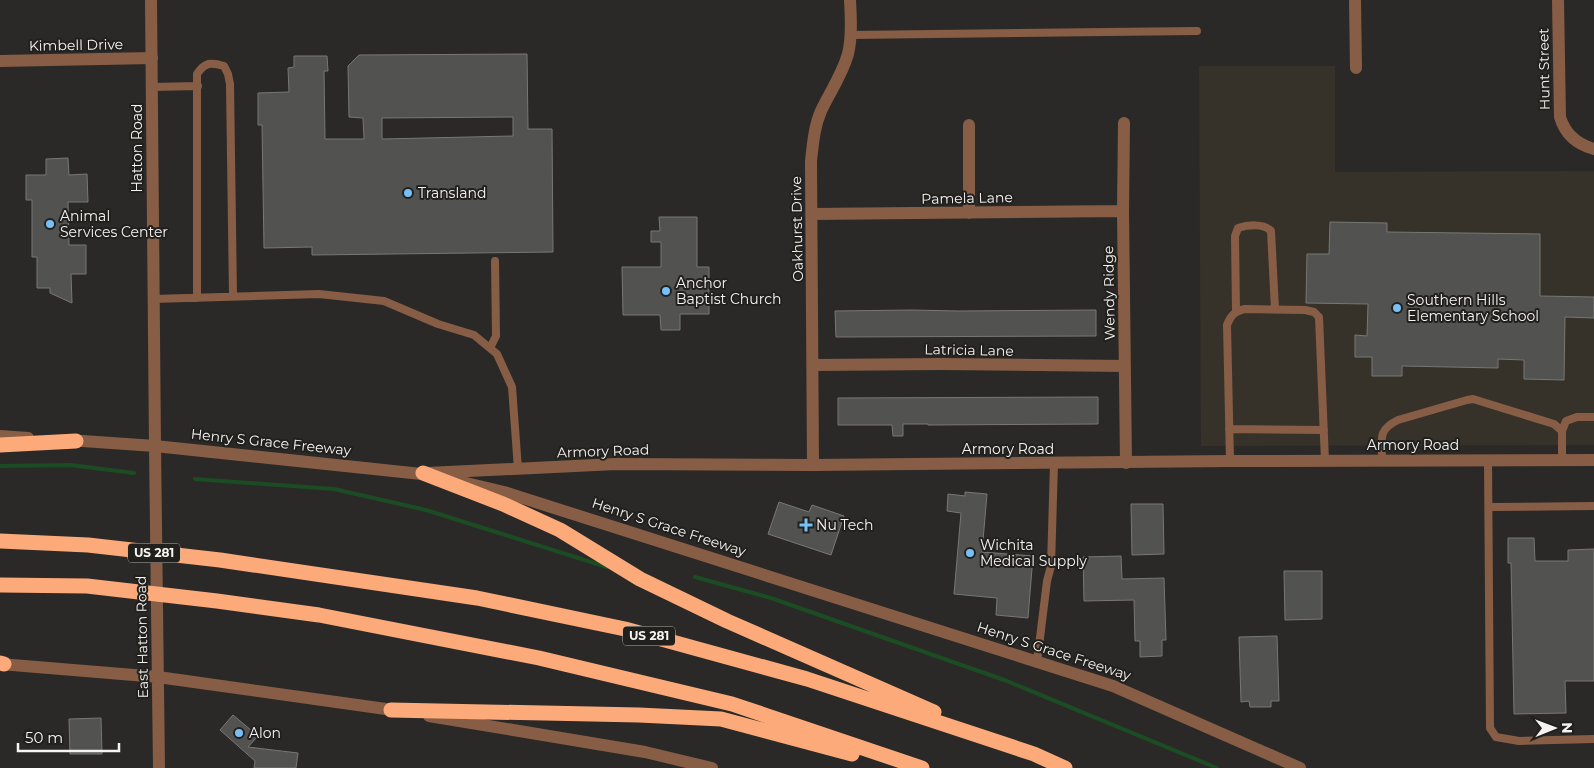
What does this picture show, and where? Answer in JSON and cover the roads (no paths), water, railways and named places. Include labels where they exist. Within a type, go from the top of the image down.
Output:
[{"type":"highway","points":[[0,445],[76,441]]},
{"type":"highway","points":[[423,473],[503,504],[560,530],[640,579],[727,621],[1034,754]]},
{"type":"highway","name":"US 281","points":[[0,541],[88,545],[220,560],[477,598],[626,630],[807,679],[1034,754],[1065,768]]},
{"type":"highway","points":[[0,585],[87,586],[217,601],[319,615],[549,660],[732,704],[922,768]]},
{"type":"highway","points":[[391,710],[639,715],[721,719],[902,768]]},
{"type":"street","name":"Hatton Road","points":[[151,0],[155,446]]},
{"type":"street","name":"Oakhurst Drive","points":[[813,465],[811,160],[816,123],[848,55],[850,0]]},
{"type":"street","points":[[1355,0],[1356,68]]},
{"type":"street","name":"Hunt Street","points":[[1558,0],[1560,117],[1563,128],[1571,137],[1582,146],[1594,149]]},
{"type":"street","name":"Kimbell Drive","points":[[0,61],[152,58]]},
{"type":"street","name":"Wendy Ridge","points":[[1124,123],[1123,211],[1126,463]]},
{"type":"street","points":[[969,124],[969,213]]},
{"type":"street","name":"Pamela Lane","points":[[812,214],[1123,211]]},
{"type":"street","name":"Latricia Lane","points":[[813,365],[1125,366]]},
{"type":"street","name":"Henry S Grace Freeway","points":[[0,436],[155,446],[423,473],[504,492],[1113,686],[1300,768]]},
{"type":"street","name":"East Hatton Road","points":[[155,446],[159,768]]},
{"type":"street","name":"Armory Road","points":[[423,473],[616,464],[813,465],[1594,460]]},
{"type":"street","points":[[1,664],[158,677],[391,710],[646,752],[712,768]]},
{"type":"lane","points":[[850,35],[1197,31]]},
{"type":"lane","points":[[197,298],[197,74],[202,67],[210,64],[224,66],[230,84],[233,296]]},
{"type":"lane","points":[[152,88],[198,86]]},
{"type":"lane","points":[[1236,311],[1235,236],[1238,228],[1243,226],[1264,226],[1271,231],[1275,309]]},
{"type":"lane","points":[[490,348],[496,336],[495,261]]},
{"type":"lane","points":[[153,299],[319,294],[384,301],[438,324],[474,335],[497,354],[512,386],[518,469]]},
{"type":"lane","points":[[1230,461],[1227,325],[1231,316],[1236,311],[1245,309],[1275,309],[1305,310],[1314,312],[1320,317],[1325,461]]},
{"type":"lane","points":[[1382,460],[1383,431],[1387,426],[1398,420],[1467,400],[1542,419],[1554,424],[1562,431]]},
{"type":"lane","points":[[1562,460],[1562,431],[1566,421],[1577,417],[1594,417]]},
{"type":"lane","points":[[1229,430],[1324,430]]},
{"type":"lane","points":[[1488,460],[1490,728],[1496,738],[1519,741],[1594,739]]},
{"type":"lane","points":[[1037,662],[1047,581],[1051,566],[1054,463]]},
{"type":"lane","points":[[1489,507],[1594,506]]},
{"type":"waterway","points":[[0,466],[70,465],[134,473]]},
{"type":"waterway","points":[[195,479],[334,489],[426,510],[607,567]]},
{"type":"waterway","points":[[695,577],[771,598],[1007,681],[1217,768]]},
{"type":"place","name":"Transland","points":[[408,193]]},
{"type":"place","name":"Animal Services Center","points":[[50,224]]},
{"type":"place","name":"Anchor Baptist Church","points":[[666,291]]},
{"type":"place","name":"Southern Hills Elementary School","points":[[1397,308]]},
{"type":"place","name":"Nu Tech","points":[[806,525]]},
{"type":"place","name":"Wichita Medical Supply","points":[[970,553]]},
{"type":"place","name":"Alon","points":[[239,733]]}]
